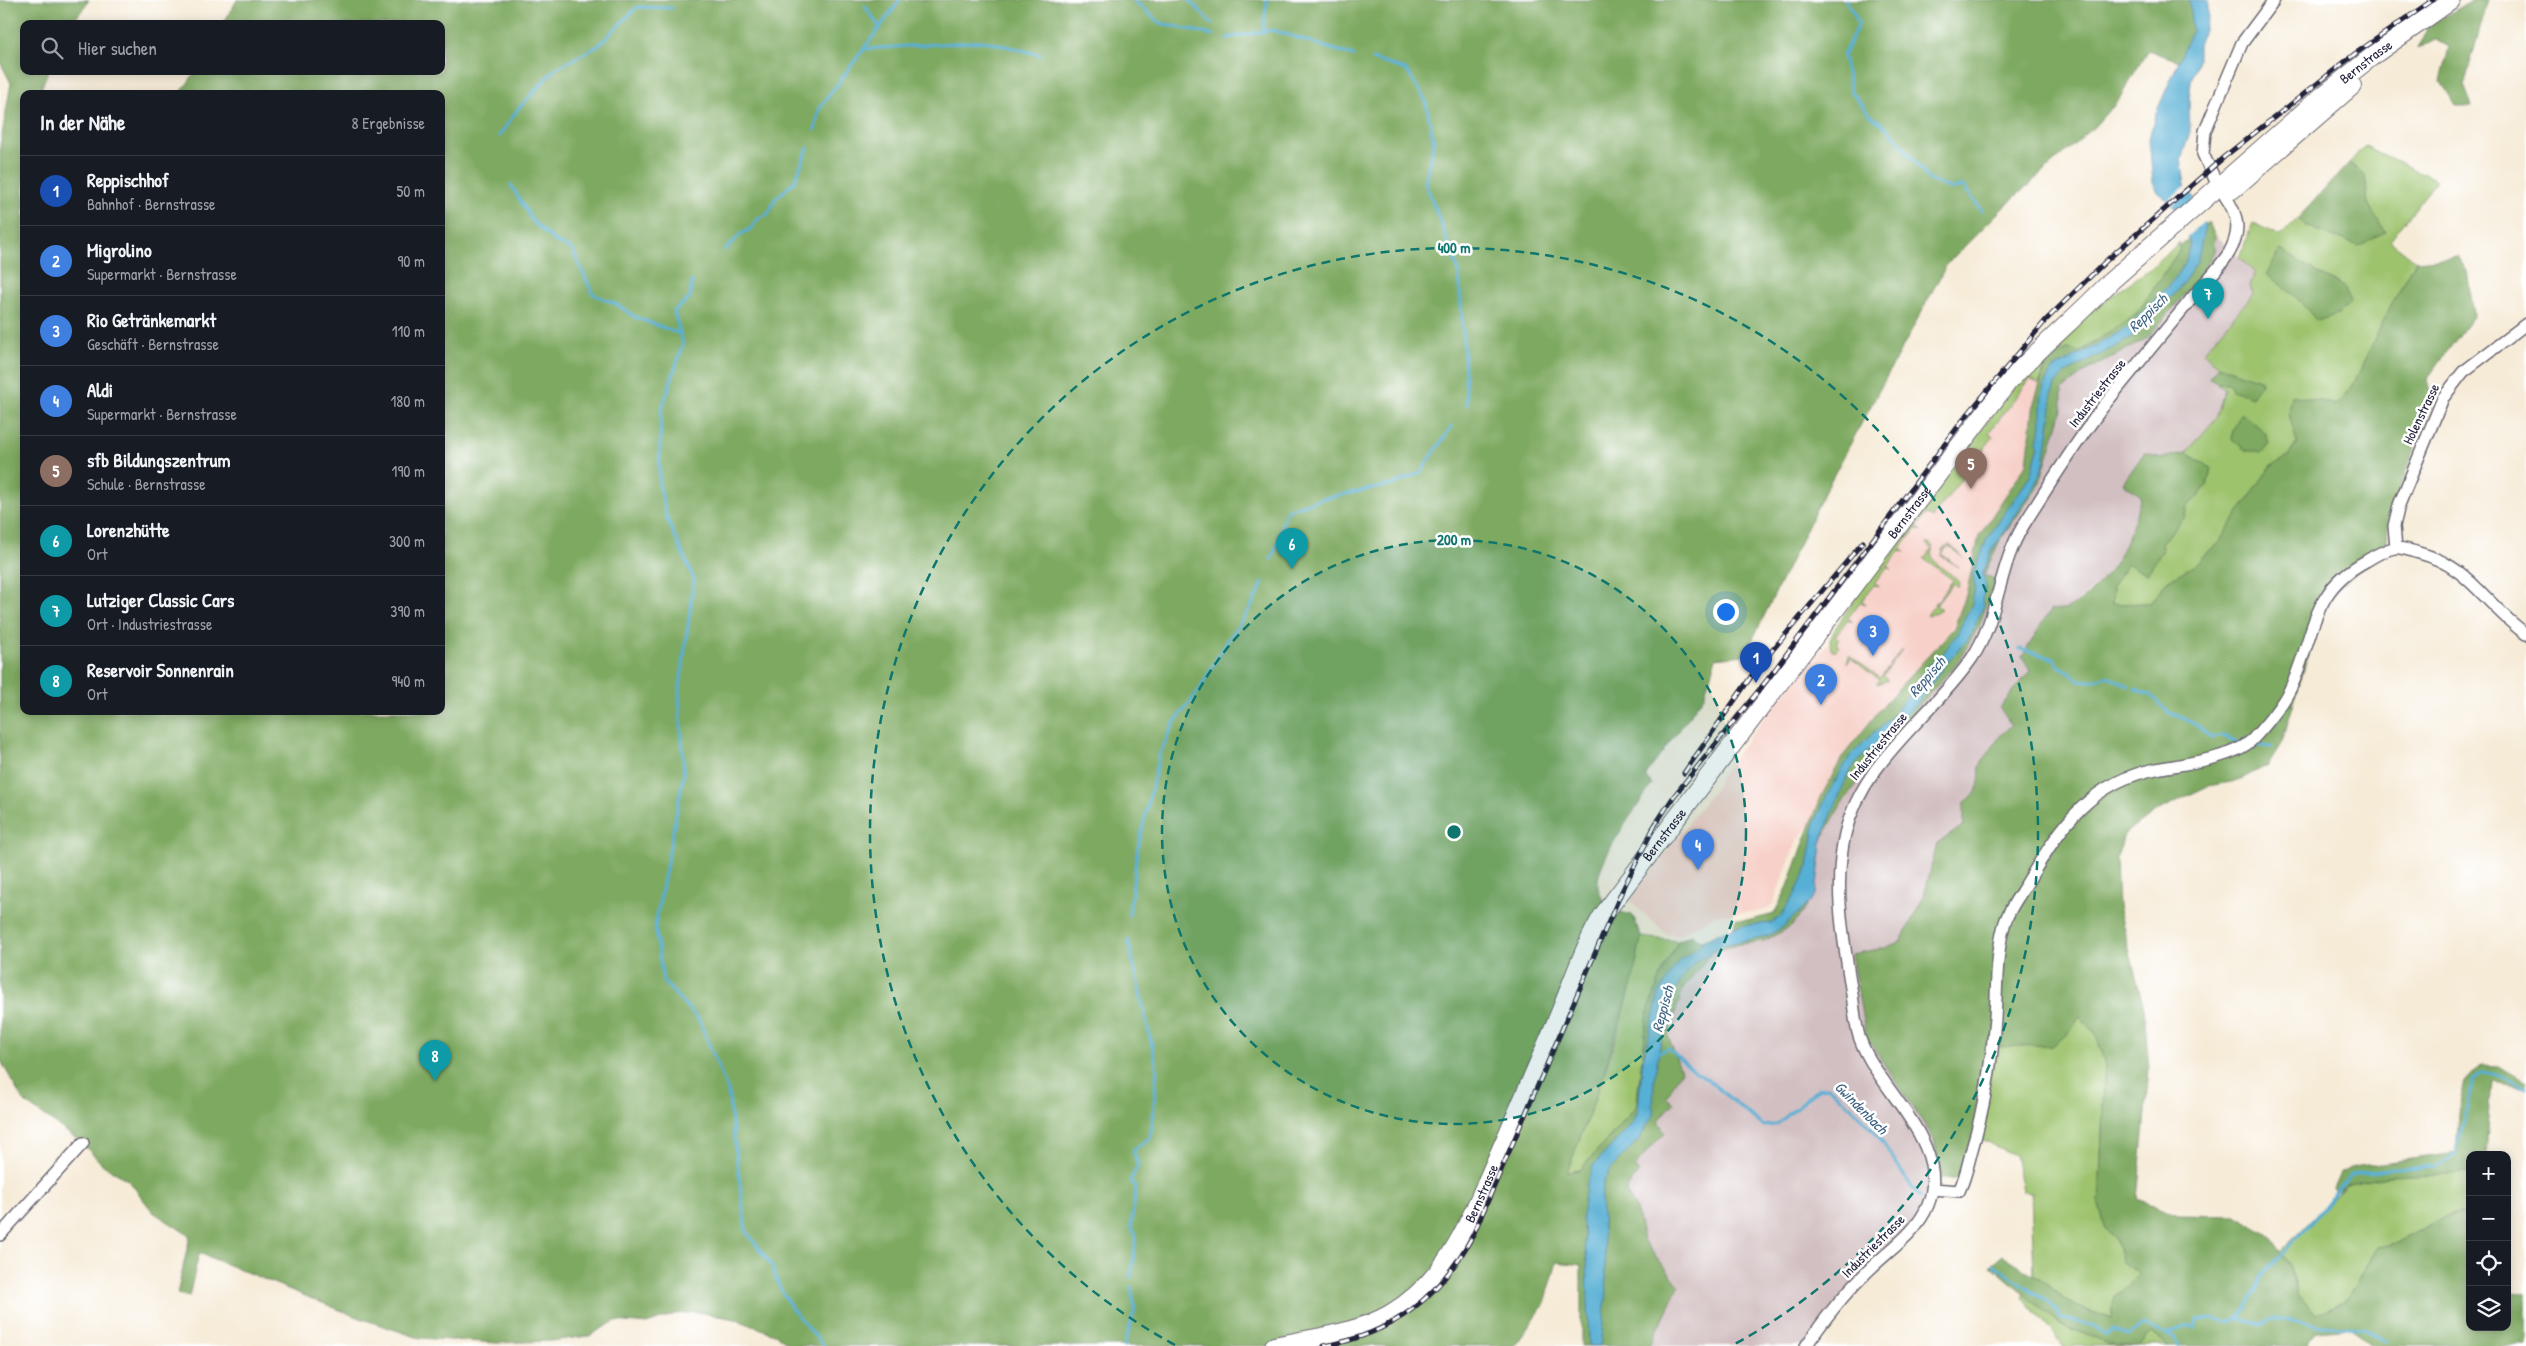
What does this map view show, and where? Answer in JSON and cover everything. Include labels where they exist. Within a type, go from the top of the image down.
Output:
[{"type":"main road","name":"Bernstrasse","points":[[1274,1346],[1355,1329],[1376,1321],[1408,1302],[1440,1271],[1465,1230],[1559,1016],[1585,948],[1604,915],[1998,395],[2033,355],[2089,304],[2110,280],[2176,230],[2222,191],[2316,101],[2375,54],[2452,0]]},
{"type":"street","name":"Industriestrasse","points":[[1806,1346],[1828,1315],[1860,1278],[1913,1229],[1924,1213],[1933,1189],[1932,1167],[1926,1147],[1866,1053],[1857,1026],[1838,891],[1844,838],[1851,814],[1872,773],[1958,676],[1980,645],[1991,620],[2007,562],[2021,530],[2074,448],[2101,410],[2229,254],[2236,238],[2238,222],[2235,212],[2204,160],[2203,136],[2242,43],[2274,0]]},
{"type":"street","name":"Holenstrasse","points":[[2396,548],[2394,526],[2398,505],[2443,398],[2463,372],[2526,324]]},
{"type":"street","points":[[1933,1189],[1959,1191],[1982,1116],[1991,1061],[1997,986],[2006,921],[2062,828],[2084,804],[2119,780],[2148,771],[2225,754],[2249,742],[2292,685],[2314,617],[2330,589],[2343,576],[2359,565],[2396,548],[2431,556],[2454,566],[2503,616],[2526,634]]},
{"type":"street","points":[[0,1236],[83,1143]]},
{"type":"shaded area","points":[[2215,235],[2255,272],[2250,286],[2253,294],[2203,353],[2219,366],[2209,377],[2225,389],[2216,418],[2186,453],[2162,458],[2123,483],[2141,496],[2131,533],[2104,579],[2068,609],[2030,671],[2000,708],[2011,725],[2000,736],[1979,767],[1981,780],[1976,795],[1964,803],[1964,825],[1937,844],[1924,896],[1901,941],[1885,948],[1851,954],[1866,1037],[1934,1139],[1941,1179],[1923,1230],[1890,1258],[1832,1322],[1815,1346],[1650,1346],[1679,1285],[1643,1240],[1636,1209],[1626,1192],[1638,1173],[1634,1167],[1665,1132],[1657,1121],[1681,1071],[1668,1036],[1683,989],[1712,952],[1740,944],[1764,941],[1815,881],[1823,837],[1842,803],[1913,712],[1957,663],[1980,626],[1995,580],[1984,575],[1999,542],[2039,485],[2062,410],[2062,390],[2088,370],[2146,339],[2214,252]]},
{"type":"shaded area","points":[[2030,378],[2039,384],[2027,463],[1979,536],[1966,595],[1954,628],[1886,702],[1843,756],[1828,783],[1811,823],[1796,843],[1772,905],[1763,911],[1719,914],[1678,935],[1667,934],[1629,900],[1716,787],[1719,778],[1772,707],[1835,636],[1926,514],[1932,518],[1993,437],[1989,433]]},
{"type":"green space","points":[[0,0],[89,0],[75,20],[20,20],[20,75],[46,75],[41,90],[20,90],[20,715],[445,715],[445,90],[183,90],[193,75],[445,75],[445,20],[225,20],[237,0],[2204,0],[2188,64],[2148,50],[2119,99],[2093,128],[2008,203],[1947,264],[1823,495],[1749,647],[1743,655],[1716,658],[1704,696],[1645,776],[1652,784],[1610,849],[1599,875],[1598,886],[1601,895],[1611,910],[1633,915],[1641,937],[1632,983],[1597,1093],[1567,1172],[1580,1170],[1636,1107],[1648,1012],[1663,970],[1678,941],[1691,935],[1702,941],[1733,928],[1736,919],[1751,920],[1774,914],[1788,886],[1821,797],[1843,756],[1886,702],[1954,628],[1966,595],[1979,536],[2027,463],[2034,402],[2047,363],[2068,349],[2080,352],[2138,312],[2179,251],[2181,245],[2208,222],[2215,235],[2214,252],[2198,278],[2146,339],[2088,370],[2062,390],[2062,410],[2039,485],[1999,542],[1984,575],[1995,579],[1980,625],[1957,663],[1913,712],[1842,803],[1823,837],[1815,881],[1807,906],[1792,926],[1764,941],[1740,944],[1712,952],[1683,989],[1668,1036],[1681,1071],[1667,1097],[1674,1103],[1658,1121],[1665,1132],[1634,1167],[1639,1173],[1632,1180],[1626,1192],[1636,1209],[1643,1240],[1679,1285],[1650,1346],[1581,1346],[1581,1265],[1557,1262],[1545,1303],[1515,1346],[791,1346],[777,1335],[735,1319],[698,1312],[675,1314],[647,1324],[615,1321],[589,1336],[550,1341],[498,1343],[419,1338],[357,1317],[199,1253],[189,1297],[177,1294],[190,1236],[153,1212],[129,1181],[103,1165],[81,1142],[23,1101],[0,1059],[0,146],[11,83],[0,62]]},
{"type":"green space","points":[[2473,0],[2488,0],[2464,85],[2472,106],[2456,106],[2441,82],[2449,47],[2435,39],[2417,49],[2428,26]]},
{"type":"green space","points":[[2365,146],[2437,180],[2390,241],[2416,261],[2392,304],[2353,385],[2337,405],[2306,398],[2289,414],[2297,441],[2288,457],[2270,468],[2219,542],[2195,565],[2167,581],[2150,603],[2112,604],[2113,585],[2128,563],[2147,574],[2161,543],[2185,517],[2186,509],[2207,486],[2211,468],[2186,453],[2216,418],[2225,389],[2217,383],[2262,381],[2219,366],[2203,353],[2253,294],[2250,286],[2255,272],[2239,258],[2253,223],[2280,236],[2298,218],[2306,226],[2385,232],[2368,204],[2365,175],[2349,163]],"holes":[[[2320,274],[2346,288],[2318,321],[2296,297]]]},
{"type":"green space","points":[[2349,163],[2365,175],[2368,204],[2385,232],[2359,246],[2306,226],[2298,218]]},
{"type":"green space","points":[[2180,242],[2179,251],[2138,312],[2080,352],[2068,349],[2047,362],[2039,384],[2030,379],[1989,433],[1993,437],[1932,518],[1926,514],[1917,527],[1922,531],[1916,529],[1901,548],[1905,552],[1900,550],[1888,566],[1892,569],[1887,567],[1875,583],[1879,586],[1874,585],[1862,600],[1866,604],[1860,602],[1848,618],[1853,622],[1847,620],[1835,636],[1839,639],[1837,645],[1839,647],[1836,650],[1831,650],[1830,640],[1836,627],[1890,548],[2020,379],[2094,308],[2148,270]]},
{"type":"green space","points":[[2281,250],[2346,288],[2350,303],[2338,314],[2317,321],[2296,297],[2266,274]]},
{"type":"green space","points":[[2458,257],[2467,271],[2474,315],[2427,379],[2432,404],[2388,518],[2387,545],[2325,600],[2315,619],[2304,669],[2282,742],[2268,765],[2237,781],[2208,786],[2164,807],[2126,832],[2116,859],[2118,906],[2144,1008],[2149,1069],[2137,1199],[2178,1215],[2236,1216],[2268,1234],[2291,1268],[2298,1294],[2315,1314],[2348,1299],[2377,1247],[2397,1242],[2450,1215],[2466,1212],[2466,1331],[2511,1331],[2511,1292],[2526,1293],[2526,1346],[2373,1346],[2351,1328],[2317,1331],[2305,1346],[2169,1346],[2151,1334],[2138,1346],[2108,1344],[2058,1323],[1991,1265],[2003,1255],[2034,1275],[2075,1306],[2112,1319],[2114,1296],[2126,1288],[2140,1274],[2122,1262],[2115,1238],[2106,1230],[2099,1205],[2105,1060],[2095,1033],[2080,1016],[2068,1034],[2053,1045],[1995,1047],[1974,1136],[1958,1179],[1941,1179],[1934,1139],[1866,1037],[1851,954],[1885,948],[1901,941],[1924,896],[1937,844],[1964,825],[1964,803],[1973,796],[1978,788],[1979,767],[2000,736],[2011,725],[2000,708],[2030,671],[2022,657],[2050,610],[2067,609],[2096,587],[2117,560],[2125,544],[2141,496],[2123,483],[2144,453],[2162,458],[2186,453],[2211,468],[2207,486],[2186,509],[2185,517],[2161,543],[2163,550],[2147,574],[2128,564],[2113,585],[2112,604],[2150,603],[2167,581],[2195,565],[2219,542],[2270,467],[2288,457],[2297,442],[2289,414],[2291,395],[2337,405],[2353,385],[2391,305],[2416,261]]},
{"type":"green space","points":[[2219,366],[2262,381],[2251,397],[2232,390],[2230,383],[2217,383],[2209,377]]},
{"type":"green space","points":[[2241,413],[2265,432],[2269,443],[2261,453],[2245,450],[2232,439],[2233,430]]},
{"type":"green space","points":[[1930,543],[1933,547],[1931,555],[1934,560],[1959,583],[1958,587],[1953,583],[1936,605],[1941,609],[1929,616],[1927,615],[1953,580],[1924,559],[1932,549],[1926,544]]},
{"type":"green space","points":[[1950,545],[1953,547],[1951,549],[1948,546],[1942,554],[1943,548]]},
{"type":"green space","points":[[1902,649],[1883,676],[1888,680],[1877,684],[1879,680],[1851,658],[1847,664],[1849,655],[1880,678]]},
{"type":"green space","points":[[1641,937],[1678,941],[1663,970],[1648,1012],[1636,1107],[1580,1170],[1566,1172],[1610,1056],[1628,997]]},
{"type":"green space","points":[[2080,1016],[2095,1033],[2105,1060],[2099,1205],[2106,1230],[2115,1238],[2122,1262],[2140,1274],[2126,1288],[2114,1296],[2113,1319],[2075,1306],[2034,1275],[2031,1192],[2022,1190],[2015,1155],[1979,1139],[1995,1047],[2068,1034]]},
{"type":"green space","points":[[2481,1065],[2499,1066],[2526,1082],[2526,1088],[2492,1082],[2486,1151],[2466,1151],[2466,1173],[2387,1176],[2348,1183],[2337,1192],[2333,1189],[2340,1173],[2351,1167],[2456,1153],[2460,1101],[2465,1082]]},
{"type":"green space","points":[[2466,1173],[2466,1212],[2450,1215],[2397,1242],[2377,1247],[2348,1299],[2315,1314],[2298,1294],[2291,1268],[2280,1252],[2348,1183],[2387,1176]]},
{"type":"green space","points":[[2025,1294],[2058,1323],[2108,1344],[2137,1346],[2064,1346],[2023,1297]]},
{"type":"green space","points":[[2151,1334],[2169,1346],[2138,1346]]},
{"type":"water","name":"Reppisch","points":[[2189,0],[2208,0],[2208,18],[2198,45],[2198,60],[2191,81],[2189,100],[2190,132],[2181,159],[2185,185],[2193,196],[2205,226],[2197,262],[2179,289],[2131,338],[2064,374],[2056,383],[2051,397],[2052,407],[2044,464],[2036,485],[1992,550],[1983,573],[1986,587],[1982,599],[1983,607],[1973,630],[1967,641],[1944,666],[1918,702],[1899,720],[1890,735],[1886,734],[1859,760],[1848,774],[1823,836],[1816,893],[1812,900],[1783,927],[1767,936],[1723,945],[1696,961],[1682,978],[1675,991],[1661,1041],[1654,1079],[1653,1115],[1639,1139],[1609,1171],[1603,1182],[1601,1200],[1607,1291],[1600,1346],[1589,1346],[1587,1261],[1582,1218],[1586,1185],[1593,1166],[1633,1123],[1638,1110],[1642,1064],[1659,993],[1680,959],[1686,957],[1705,940],[1738,926],[1771,923],[1781,916],[1796,892],[1808,867],[1815,823],[1827,795],[1850,756],[1875,731],[1879,730],[1912,692],[1928,665],[1942,655],[1957,634],[1972,604],[1975,587],[1973,574],[1987,539],[2030,476],[2039,445],[2037,443],[2041,425],[2043,388],[2047,379],[2054,369],[2127,328],[2173,281],[2186,261],[2190,243],[2175,208],[2158,192],[2153,183],[2149,139],[2155,115],[2192,31]]},
{"type":"pier","points":[[2188,184],[2192,189],[2171,206],[2167,201]]},
{"type":"pier","points":[[2196,197],[2206,220],[2185,238],[2177,220]]},
{"type":"waterway","points":[[815,130],[819,109],[900,0]]},
{"type":"waterway","points":[[1133,0],[1160,23],[1213,35]]},
{"type":"waterway","points":[[1189,0],[1212,24]]},
{"type":"waterway","points":[[1263,31],[1267,0]]},
{"type":"waterway","points":[[1846,0],[1859,23],[1843,56],[1851,91],[1869,114],[1892,132],[1929,180],[1952,189],[1963,186],[1982,211]]},
{"type":"waterway","points":[[865,6],[880,28]]},
{"type":"waterway","points":[[499,136],[518,109],[555,69],[598,46],[637,7],[672,8]]},
{"type":"waterway","points":[[1227,38],[1273,30],[1354,56]]},
{"type":"waterway","points":[[864,49],[985,41],[1041,55]]},
{"type":"waterway","points":[[1372,59],[1406,70],[1425,99],[1434,142],[1425,182],[1459,272],[1467,405]]},
{"type":"waterway","points":[[725,250],[742,233],[749,230],[759,218],[768,214],[775,199],[794,182],[808,148]]},
{"type":"waterway","points":[[511,185],[533,222],[556,242],[572,249],[593,294],[618,305],[635,317],[680,334]]},
{"type":"waterway","points":[[692,281],[690,298],[674,311],[683,344],[661,412],[659,483],[667,519],[694,579],[679,695],[684,773],[655,926],[663,981],[699,1020],[728,1091],[746,1231],[772,1266],[779,1286],[792,1309],[824,1346]]},
{"type":"waterway","points":[[1271,559],[1276,549],[1287,510],[1325,498],[1392,485],[1420,473],[1452,426]]},
{"type":"waterway","points":[[1129,915],[1137,852],[1159,755],[1174,723],[1200,689],[1225,644],[1250,609],[1263,583]]},
{"type":"waterway","points":[[2020,649],[2055,659],[2058,665],[2079,680],[2091,681],[2108,676],[2128,686]]},
{"type":"waterway","points":[[2135,689],[2149,694],[2168,712],[2192,722],[2212,738],[2223,736],[2240,743]]},
{"type":"waterway","points":[[2252,745],[2272,747]]},
{"type":"waterway","points":[[1128,940],[1157,1068],[1150,1138],[1133,1150],[1138,1165],[1130,1181],[1136,1187],[1131,1226],[1136,1236],[1131,1277]]},
{"type":"waterway","name":"Gwindenbach","points":[[1655,1054],[1668,1048],[1763,1126],[1774,1125],[1781,1121],[1819,1088],[1828,1087],[1871,1128],[1905,1178],[1921,1197]]},
{"type":"waterway","points":[[2166,1334],[2188,1326],[2195,1327],[2197,1320],[2212,1319],[2227,1323],[2236,1319],[2257,1292],[2262,1276],[2315,1218],[2350,1174],[2394,1168],[2436,1167],[2456,1154],[2469,1096],[2475,1079],[2482,1072],[2499,1076],[2526,1088]]},
{"type":"waterway","name":"Gwindenbach","points":[[1994,1264],[2049,1302],[2061,1318],[2093,1326],[2106,1334],[2113,1329],[2129,1334],[2143,1325],[2174,1337],[2179,1346]]},
{"type":"waterway","points":[[1124,1346],[1135,1309],[1131,1287]]},
{"type":"waterway","points":[[2237,1318],[2262,1324],[2272,1320],[2288,1320],[2318,1326],[2328,1324],[2338,1327],[2364,1328],[2385,1341]]},
{"type":"railway","points":[[1653,828],[1674,796],[1767,680],[1963,420],[2046,320],[2107,260],[2224,157],[2356,53],[2433,0]]},
{"type":"railway","points":[[1684,773],[1755,671],[1863,542]]},
{"type":"railway","points":[[1324,1346],[1349,1340],[1393,1322],[1430,1294],[1446,1277],[1460,1257],[1473,1235],[1622,891],[1656,823]]},
{"type":"place","name":"Lutziger Classic Cars","points":[[2208,319]]},
{"type":"place","name":"sfb Bildungszentrum","points":[[1971,489]]},
{"type":"place","name":"Lorenzhütte","points":[[1292,569]]},
{"type":"place","name":"Rio Getränkemarkt","points":[[1873,656]]},
{"type":"place","name":"Reppischhof","points":[[1756,683]]},
{"type":"place","name":"Migrolino","points":[[1821,705]]},
{"type":"place","name":"Aldi","points":[[1698,870]]},
{"type":"place","name":"Reservoir Sonnenrain","points":[[435,1081]]}]
